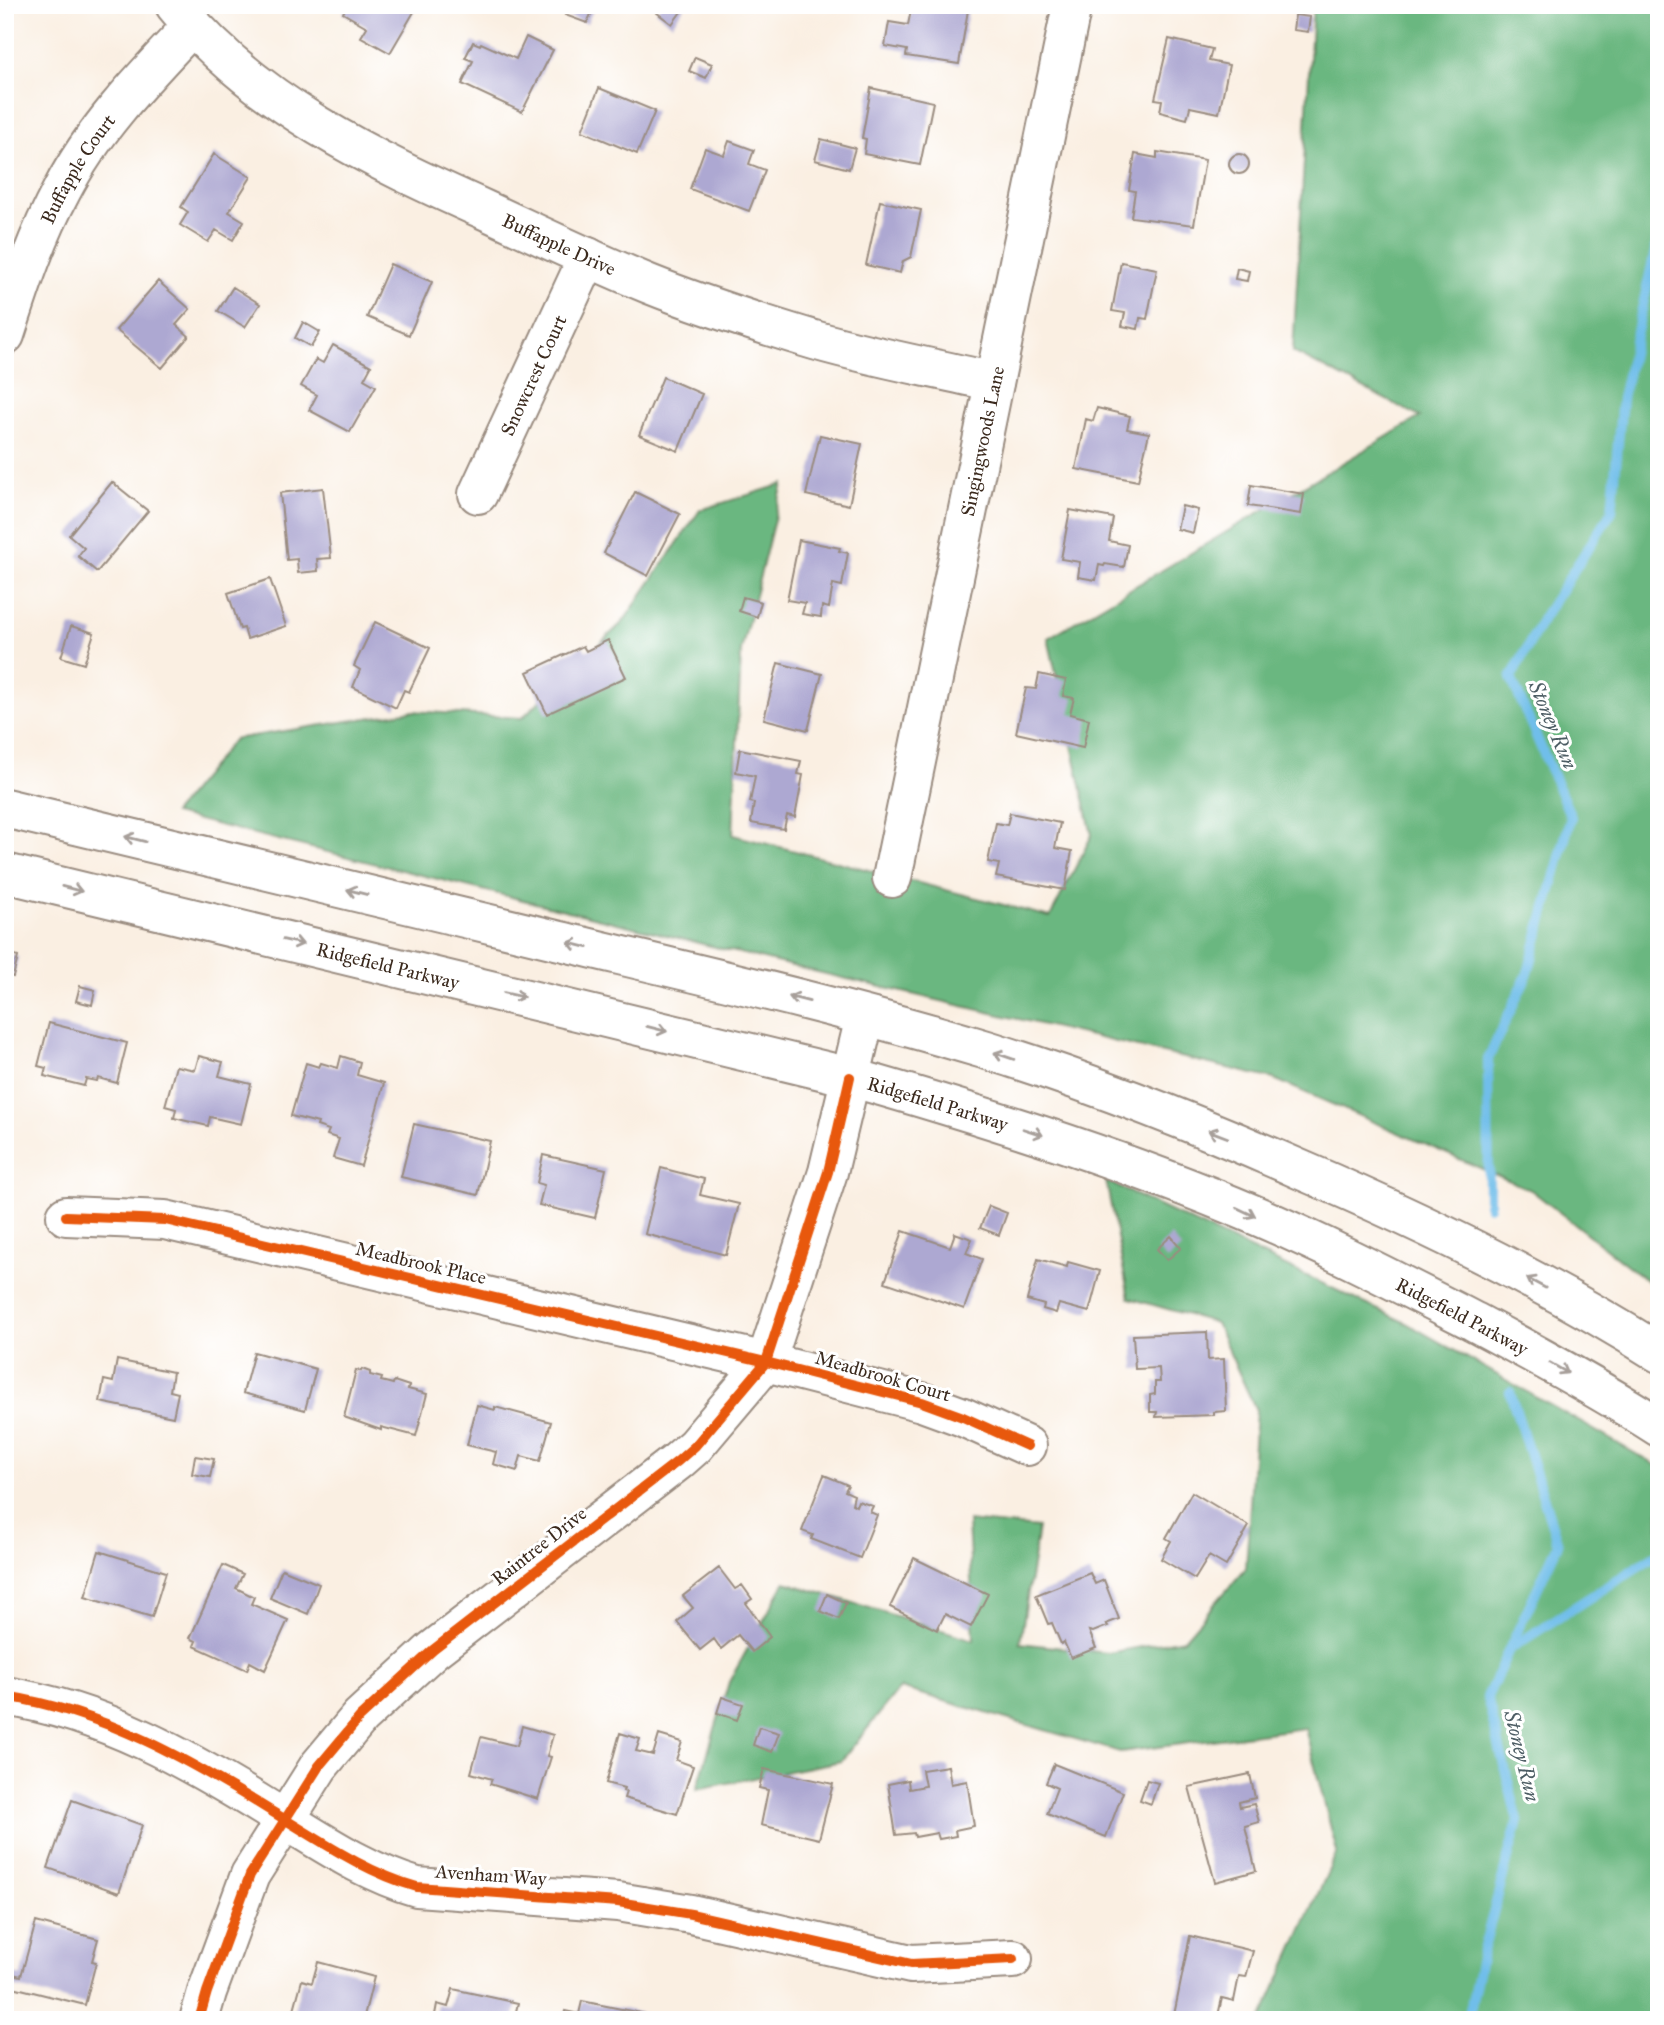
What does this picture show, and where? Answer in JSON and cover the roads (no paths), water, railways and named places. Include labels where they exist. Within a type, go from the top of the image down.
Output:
[{"type":"street","name":"Singingwoods Lane","points":[[892,877],[1072,5]]},
{"type":"street","name":"Buffapple Drive","points":[[183,16],[277,99],[355,149],[588,257],[650,284],[806,338],[994,382]]},
{"type":"street","name":"Buffapple Court","points":[[5,335],[23,280],[63,188],[92,142],[183,16]]},
{"type":"street","name":"Snowcrest Court","points":[[478,494],[588,257]]},
{"type":"street","points":[[5,808],[726,981],[989,1051],[1111,1092],[1240,1143],[1371,1200],[1481,1253],[1659,1353]]},
{"type":"street","name":"Ridgefield Parkway","points":[[5,873],[850,1077],[1063,1142],[1234,1206],[1415,1291],[1525,1349],[1659,1427]]},
{"type":"street","name":"Raintree Drive","points":[[199,2020],[250,1875],[318,1766],[360,1717],[433,1650],[678,1461],[695,1446],[766,1362],[828,1172],[865,1017]]},
{"type":"street","name":"Meadbrook Place","points":[[66,1216],[164,1220],[766,1362]]},
{"type":"street","name":"Meadbrook Court","points":[[766,1362],[922,1402],[1027,1446]]},
{"type":"street","name":"Avenham Way","points":[[5,1696],[79,1713],[124,1730],[193,1763],[338,1852],[394,1881],[417,1887],[618,1902],[691,1914],[911,1965],[1013,1959]]},
{"type":"waterway","name":"Stoney Run","points":[[1489,1206],[1488,1059],[1528,973],[1571,817],[1511,678],[1543,618],[1612,511],[1622,398],[1659,234]]},
{"type":"waterway","name":"Stoney Run","points":[[1468,2020],[1481,1958],[1518,1821],[1487,1697],[1558,1544],[1510,1392]]},
{"type":"waterway","points":[[1511,1648],[1659,1553]]}]
